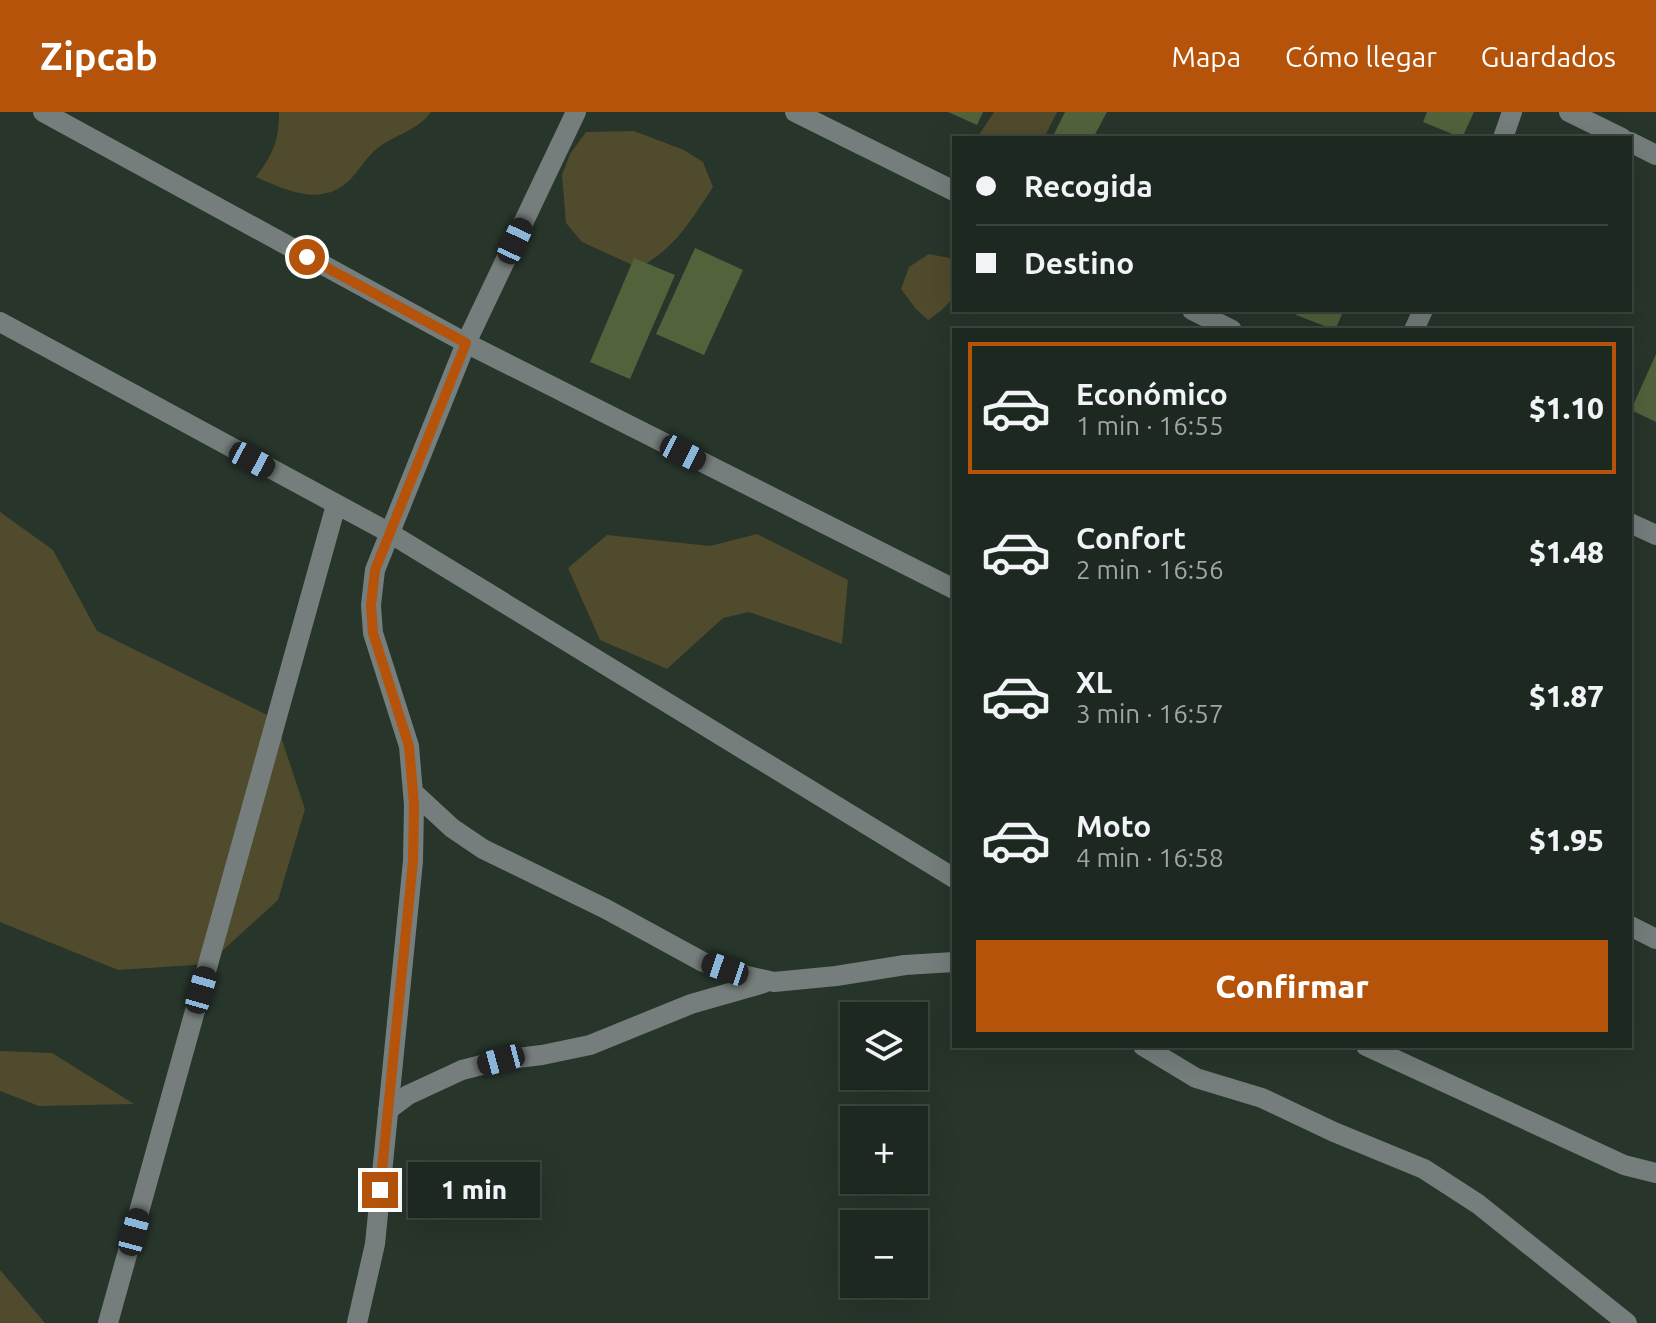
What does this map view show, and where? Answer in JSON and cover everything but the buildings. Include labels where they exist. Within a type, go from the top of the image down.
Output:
[{"type":"street","points":[[43,112],[466,343],[952,588]]},
{"type":"street","points":[[357,1323],[375,1244],[413,861],[409,746],[373,633],[371,605],[375,570],[466,343],[576,112]]},
{"type":"street","points":[[795,112],[952,190]]},
{"type":"street","points":[[1504,136],[1512,112]]},
{"type":"street","points":[[1569,112],[1618,136]]},
{"type":"street","points":[[1632,143],[1656,155]]},
{"type":"street","points":[[1196,312],[1228,328]]},
{"type":"street","points":[[0,322],[388,532],[952,877]]},
{"type":"street","points":[[108,1323],[336,505]]},
{"type":"street","points":[[1632,524],[1656,535]]},
{"type":"street","points":[[413,792],[452,828],[483,849],[606,909],[703,962],[769,981]]},
{"type":"street","points":[[1632,927],[1656,939]]},
{"type":"street","points":[[388,1110],[408,1095],[462,1070],[590,1045],[691,1004],[769,981],[952,962]]},
{"type":"street","points":[[1146,1048],[1196,1078],[1262,1098],[1424,1169],[1478,1204],[1627,1323]]},
{"type":"street","points":[[1370,1048],[1624,1165],[1656,1173]]},
{"type":"shaded area","points":[[279,112],[431,112],[420,123],[374,151],[354,175],[335,191],[312,195],[256,177],[274,147]]},
{"type":"shaded area","points":[[994,112],[1057,112],[1045,136],[978,136]]},
{"type":"shaded area","points":[[634,131],[684,150],[703,162],[713,187],[673,242],[639,268],[582,242],[566,223],[562,175],[570,154],[586,132]]},
{"type":"shaded area","points":[[929,254],[952,259],[952,297],[928,320],[901,289],[909,267]]},
{"type":"shaded area","points":[[0,512],[53,550],[97,631],[275,719],[305,809],[278,900],[208,964],[118,970],[0,922]]},
{"type":"shaded area","points":[[757,534],[848,580],[842,644],[749,612],[723,618],[667,669],[600,640],[568,568],[607,535],[710,546]]},
{"type":"shaded area","points":[[0,1051],[52,1053],[134,1104],[39,1106],[0,1091]]},
{"type":"shaded area","points":[[0,1270],[45,1323],[0,1323]]},
{"type":"route","points":[[307,257],[466,343],[388,532],[375,570],[371,605],[373,633],[409,746],[414,805],[413,861],[380,1190]]}]
